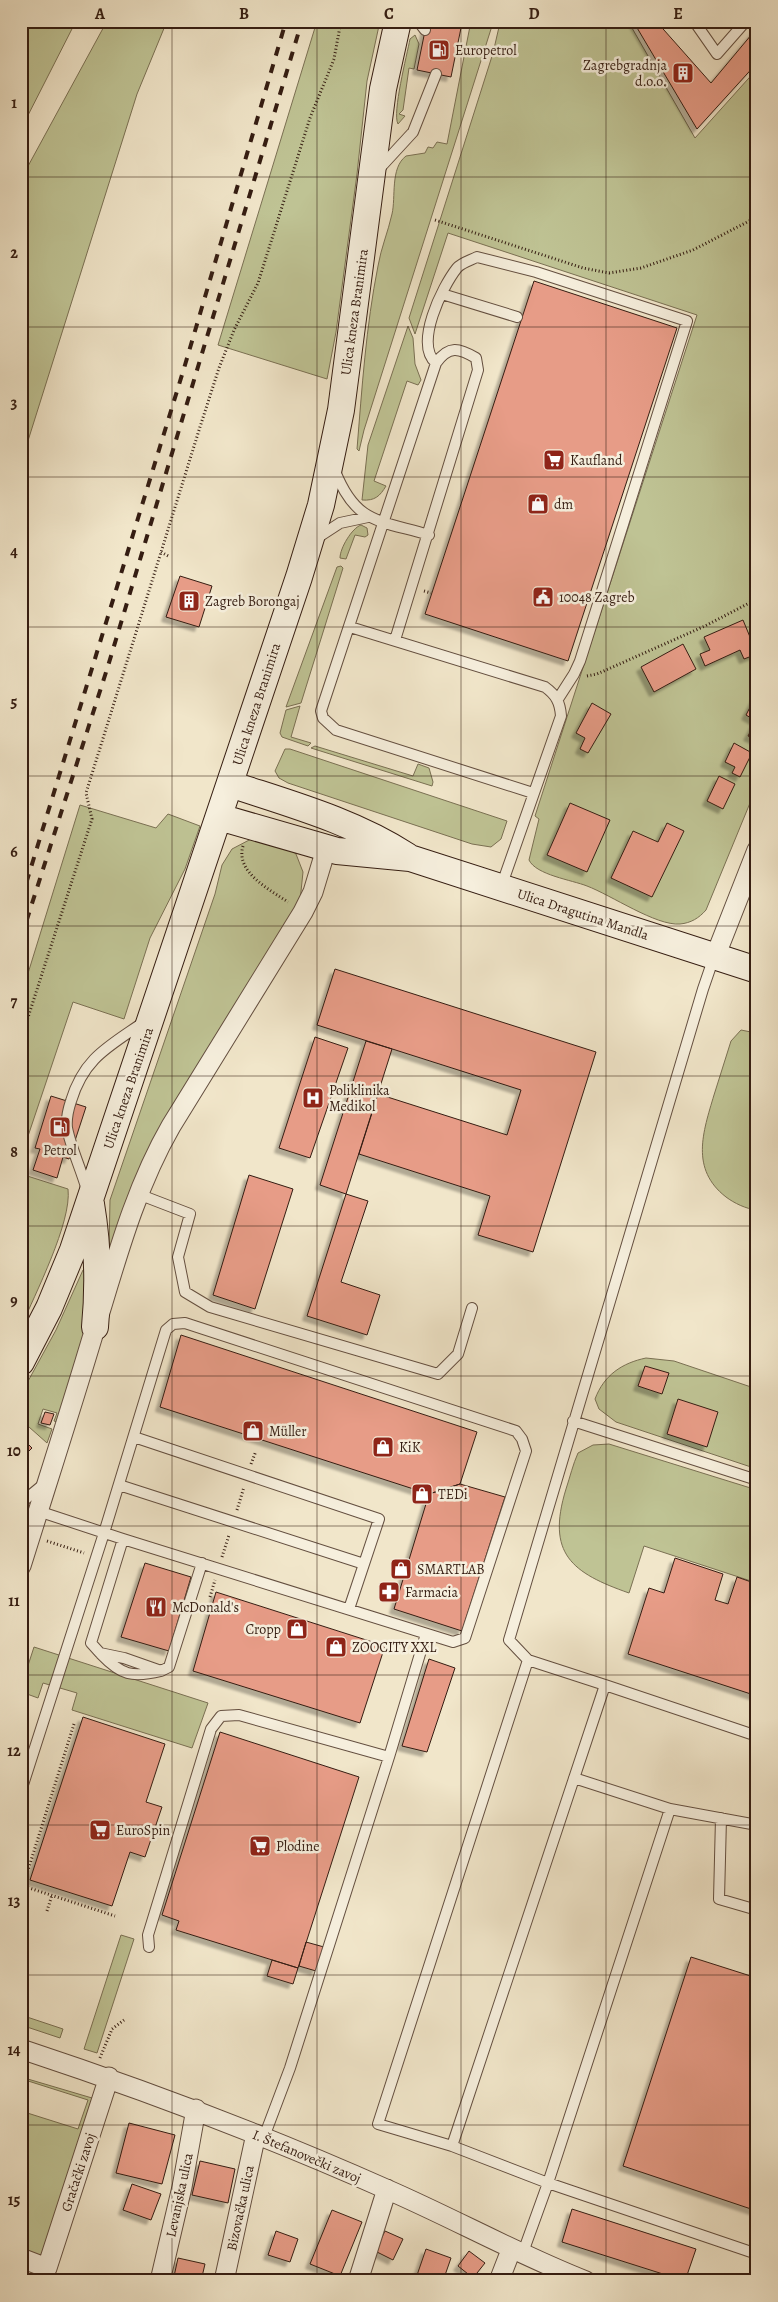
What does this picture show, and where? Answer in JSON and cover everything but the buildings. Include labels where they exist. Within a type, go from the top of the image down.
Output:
[{"type":"main road","name":"Ulica kneza Branimira","points":[[21,1362],[60,1282],[90,1201],[230,784],[321,505],[331,460],[348,359],[384,88],[398,21]]},
{"type":"main road","name":"Ulica Dragutina Mandla","points":[[230,784],[359,828],[410,858],[757,970]]},
{"type":"main road","name":"Ulica Dragutina Mandla","points":[[219,816],[326,849],[353,854],[410,858]]},
{"type":"main road","points":[[90,1201],[98,1254],[99,1289],[95,1327]]},
{"type":"street","points":[[21,1566],[138,1194],[171,1126],[303,912],[313,892],[326,849]]},
{"type":"street","points":[[714,957],[757,850]]},
{"type":"street","name":"I. Štefanovečki zavoj","points":[[21,2049],[196,2109],[387,2189],[517,2252],[586,2281]]},
{"type":"street","name":"Gračački zavoj","points":[[21,2258],[44,2274],[109,2078]]},
{"type":"street","name":"Levanjska ulica","points":[[160,2281],[182,2187],[196,2109]]},
{"type":"street","name":"Bizovačka ulica","points":[[224,2281],[260,2136]]},
{"type":"street","points":[[358,2281],[387,2189]]},
{"type":"street","points":[[499,2281],[517,2252]]},
{"type":"lane","points":[[418,21],[425,30]]},
{"type":"lane","points":[[694,21],[717,54],[746,21]]},
{"type":"lane","points":[[371,178],[413,132],[436,74]]},
{"type":"lane","points":[[436,363],[428,353],[426,344],[428,332],[442,294],[458,267],[477,257],[536,272],[687,321],[574,674],[558,699]]},
{"type":"lane","points":[[442,294],[517,317]]},
{"type":"lane","points":[[395,640],[429,535],[478,364],[476,358],[452,350],[446,352],[436,363],[321,711],[328,725],[336,730],[533,793]]},
{"type":"lane","points":[[331,460],[347,498],[355,508],[368,517],[429,535]]},
{"type":"lane","points":[[308,546],[319,536],[340,523],[368,517]]},
{"type":"lane","points":[[350,627],[545,687],[558,699],[561,706],[561,716],[501,888]]},
{"type":"lane","points":[[714,957],[702,989],[508,1640],[528,1660],[757,1736]]},
{"type":"lane","points":[[90,1201],[67,1126],[68,1112],[76,1087],[86,1068],[97,1055],[153,1016]]},
{"type":"lane","points":[[138,1194],[190,1214],[178,1257],[185,1292],[210,1307],[438,1374],[458,1354],[472,1308]]},
{"type":"lane","points":[[21,1791],[104,1533],[166,1330],[173,1324],[185,1322],[516,1431],[522,1439],[526,1451],[465,1638],[453,1642],[123,1539],[104,1533],[38,1511]]},
{"type":"lane","points":[[573,1421],[757,1480]]},
{"type":"lane","points":[[134,1437],[379,1519],[349,1610]]},
{"type":"lane","points":[[21,1502],[48,1481]]},
{"type":"lane","points":[[119,1485],[364,1564]]},
{"type":"lane","points":[[123,1539],[91,1643],[100,1653],[124,1658],[161,1671],[169,1667],[202,1563]]},
{"type":"lane","points":[[260,2136],[290,2068],[426,1634]]},
{"type":"lane","points":[[528,1660],[378,2124],[452,2146],[548,2183],[754,2252],[757,2251]]},
{"type":"lane","points":[[452,2146],[605,1685]]},
{"type":"lane","points":[[149,1947],[148,1935],[211,1729],[221,1716],[239,1714],[389,1757]]},
{"type":"lane","points":[[574,1778],[670,1810],[757,1825]]},
{"type":"lane","points":[[517,2252],[548,2183],[670,1810]]},
{"type":"lane","points":[[721,1818],[719,1899],[757,1910]]},
{"type":"path","points":[[21,1039],[92,819],[86,793],[161,552],[219,368],[234,330],[258,283],[310,118],[334,59],[341,21]]},
{"type":"path","points":[[435,220],[583,268],[609,274],[641,268],[693,250],[757,217]]},
{"type":"path","points":[[161,552],[170,557]]},
{"type":"path","points":[[574,674],[586,676],[598,674],[757,599]]},
{"type":"path","points":[[244,840],[241,853],[243,864],[263,885],[290,904]]},
{"type":"path","points":[[43,1540],[87,1554]]},
{"type":"path","points":[[74,1724],[23,1886],[115,1916]]},
{"type":"path","points":[[47,1911],[52,1896]]},
{"type":"path","points":[[100,2059],[112,2029],[124,2020]]},
{"type":"green space","points":[[21,21],[76,21],[21,129]]},
{"type":"green space","points":[[107,21],[167,21],[137,94],[21,463],[21,179]]},
{"type":"green space","points":[[317,21],[380,21],[367,81],[336,332],[327,379],[218,345]]},
{"type":"green space","points":[[471,21],[491,21],[491,29],[359,451],[357,449],[370,311],[379,259],[392,214],[396,175],[401,161],[406,156],[425,153],[428,147],[433,148],[437,142],[447,144]]},
{"type":"green space","points":[[499,21],[628,21],[695,138],[757,69],[757,786],[706,910],[688,923],[670,923],[646,915],[597,890],[539,870],[529,860],[539,819],[535,816],[697,315],[448,233],[415,334],[409,318],[493,53]]},
{"type":"green space","points":[[415,35],[419,44],[414,69],[409,68],[403,110],[399,114],[405,116],[398,124],[397,108],[401,83],[410,39]]},
{"type":"green space","points":[[408,326],[413,338],[415,364],[421,380],[418,385],[407,381],[374,481],[386,486],[377,497],[370,500],[362,500],[368,445]]},
{"type":"green space","points":[[361,525],[367,528],[368,535],[365,537],[355,535],[346,559],[340,558],[347,539]]},
{"type":"green space","points":[[341,566],[343,568],[301,703],[286,707],[337,567]]},
{"type":"green space","points":[[300,706],[291,737],[311,743],[308,746],[282,737],[280,733],[286,710]]},
{"type":"green space","points":[[315,746],[413,776],[418,764],[429,768],[433,782],[432,786],[311,748]]},
{"type":"green space","points":[[285,749],[290,749],[507,821],[501,839],[491,847],[472,844],[288,783],[279,778],[275,771]]},
{"type":"green space","points":[[80,805],[156,828],[168,814],[200,826],[185,869],[150,938],[124,1019],[73,1002],[21,1157],[21,996]]},
{"type":"green space","points":[[253,838],[281,842],[296,854],[303,872],[300,901],[214,1038],[151,1149],[109,1250],[110,1200],[215,894],[222,865],[232,849]]},
{"type":"green space","points":[[741,1030],[756,1033],[752,1047],[757,1049],[757,1210],[740,1205],[726,1197],[707,1174],[703,1162],[703,1136],[710,1109],[731,1041]]},
{"type":"green space","points":[[21,1174],[68,1189],[68,1203],[59,1238],[21,1327]]},
{"type":"green space","points":[[86,1267],[85,1329],[57,1422],[54,1421],[57,1413],[43,1409],[38,1424],[52,1429],[47,1443],[29,1427],[21,1435],[21,1394],[56,1330]]},
{"type":"green space","points":[[646,1358],[674,1361],[757,1389],[757,1469],[616,1422],[599,1409],[595,1399],[603,1383],[615,1371],[629,1363]]},
{"type":"green space","points":[[609,1444],[757,1490],[757,1583],[644,1546],[629,1593],[592,1577],[579,1568],[569,1558],[562,1545],[559,1530],[566,1489],[578,1453],[593,1445]]},
{"type":"green space","points":[[34,1647],[208,1703],[192,1748],[72,1710],[77,1693],[43,1683],[38,1698],[27,1694],[21,1712],[21,1687]]},
{"type":"green space","points":[[121,1935],[134,1939],[97,2053],[84,2049]]},
{"type":"green space","points":[[21,2015],[63,2029],[60,2038],[21,2025]]},
{"type":"green space","points":[[21,2077],[92,2098],[41,2259],[21,2253],[21,2111],[78,2129],[88,2100],[25,2080],[21,2088]]},
{"type":"railway","points":[[21,900],[185,365],[286,21]]},
{"type":"railway","points":[[21,938],[108,666],[302,21]]},
{"type":"place","name":"Europetrol","points":[[439,50]]},
{"type":"place","name":"Zagrebgradnja d.o.o.","points":[[683,73]]},
{"type":"place","name":"Kaufland","points":[[554,460]]},
{"type":"place","name":"dm","points":[[538,504]]},
{"type":"place","name":"10048 Zagreb","points":[[543,597]]},
{"type":"place","name":"Zagreb Borongaj","points":[[189,601]]},
{"type":"place","name":"Poliklinika Medikol","points":[[313,1098]]},
{"type":"place","name":"Petrol","points":[[60,1127]]},
{"type":"place","name":"Müller","points":[[253,1431]]},
{"type":"place","name":"KiK","points":[[383,1447]]},
{"type":"place","name":"TEDi","points":[[422,1494]]},
{"type":"place","name":"SMARTLAB","points":[[401,1569]]},
{"type":"place","name":"Farmacia","points":[[389,1592]]},
{"type":"place","name":"McDonald's","points":[[156,1607]]},
{"type":"place","name":"Cropp","points":[[297,1629]]},
{"type":"place","name":"ZOOCITY XXL","points":[[336,1647]]},
{"type":"place","name":"EuroSpin","points":[[100,1830]]},
{"type":"place","name":"Plodine","points":[[260,1846]]}]
